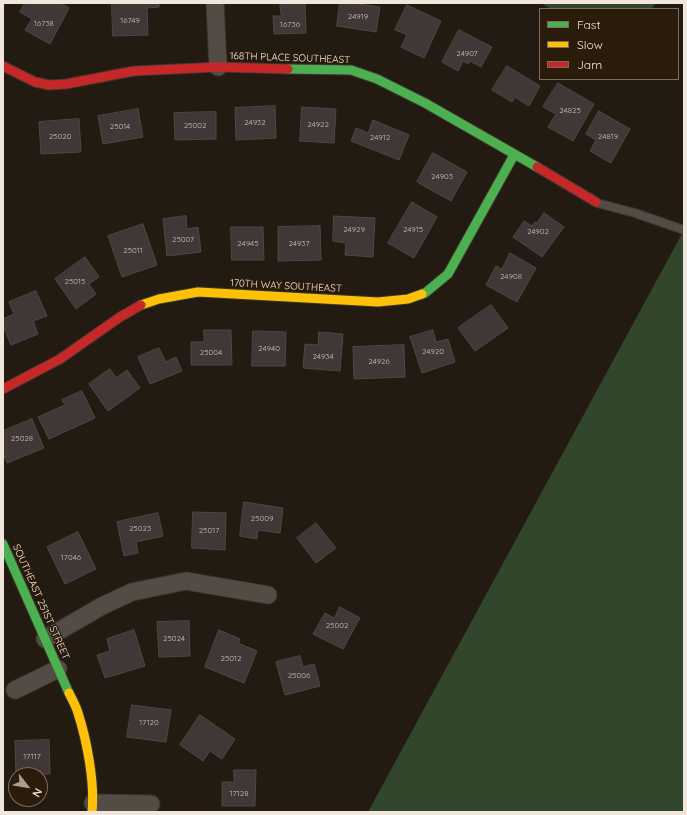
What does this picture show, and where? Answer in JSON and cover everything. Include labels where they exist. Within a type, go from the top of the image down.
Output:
[{"type":"street","points":[[215,3],[218,67]]},
{"type":"street","name":"168TH PLACE SOUTHEAST","points":[[3,66],[35,82],[49,85],[66,84],[134,71],[218,67],[351,70],[392,84],[596,202]]},
{"type":"street","name":"170TH WAY SOUTHEAST","points":[[3,389],[51,364],[77,348],[130,310],[147,302],[198,292],[378,302],[408,299],[425,293],[448,274],[514,155]]},
{"type":"street","name":"SOUTHEAST 251ST STREET","points":[[3,544],[78,712],[89,761],[92,808]]},
{"type":"street","points":[[45,639],[102,606],[132,592],[186,581],[268,595]]},
{"type":"street","points":[[10,690],[58,669]]},
{"type":"street","points":[[92,808],[151,804]]},
{"type":"lane","points":[[596,202],[635,213],[684,230]]},
{"type":"green space","points":[[541,3],[655,3],[652,8],[549,8]]},
{"type":"green space","points":[[684,230],[684,812],[368,812]]},
{"type":"building","points":[[25,3],[60,3],[69,8],[50,44],[25,30],[32,19],[20,12]]},
{"type":"building","points":[[112,3],[159,3],[159,7],[147,8],[148,35],[113,36]]},
{"type":"building","points":[[280,3],[305,3],[306,33],[274,34],[273,16],[281,16]]},
{"type":"building","points":[[340,3],[380,7],[376,32],[337,26]]},
{"type":"building","points":[[407,5],[441,21],[424,58],[401,47],[407,35],[395,30]]},
{"type":"building","points":[[459,30],[492,47],[481,67],[470,61],[468,64],[463,61],[458,71],[442,62]]},
{"type":"building","points":[[507,66],[540,86],[529,106],[515,97],[512,102],[492,90]]},
{"type":"building","points":[[558,83],[594,104],[573,141],[548,127],[556,114],[543,107]]},
{"type":"building","points":[[275,106],[276,138],[236,140],[235,108]]},
{"type":"building","points":[[302,107],[336,109],[334,143],[300,141]]},
{"type":"building","points":[[138,109],[143,137],[103,144],[98,116]]},
{"type":"building","points":[[599,111],[630,129],[611,163],[590,151],[596,140],[586,134]]},
{"type":"building","points":[[216,112],[216,139],[175,140],[174,113]]},
{"type":"building","points":[[79,119],[81,152],[41,154],[39,122]]},
{"type":"building","points":[[373,120],[409,135],[399,160],[351,141],[356,128],[368,133]]},
{"type":"building","points":[[433,153],[467,172],[451,201],[417,182]]},
{"type":"building","points":[[412,202],[437,217],[414,258],[388,243]]},
{"type":"building","points":[[544,213],[564,227],[542,257],[513,237],[524,221],[532,226],[535,222],[537,223]]},
{"type":"building","points":[[186,216],[187,229],[198,227],[201,252],[167,256],[163,219]]},
{"type":"building","points":[[334,216],[375,218],[373,257],[345,255],[346,243],[333,241]]},
{"type":"building","points":[[143,224],[157,265],[122,277],[108,236]]},
{"type":"building","points":[[320,226],[321,260],[278,261],[278,227]]},
{"type":"building","points":[[231,227],[263,227],[264,260],[232,260]]},
{"type":"building","points":[[510,253],[536,268],[517,302],[486,285],[496,266],[502,269]]},
{"type":"building","points":[[85,257],[99,277],[89,284],[96,294],[76,309],[55,279]]},
{"type":"building","points":[[36,291],[47,316],[33,321],[38,334],[11,345],[3,326],[3,319],[14,314],[9,302]]},
{"type":"building","points":[[491,305],[508,328],[475,351],[458,328]]},
{"type":"building","points":[[204,330],[231,330],[232,365],[191,365],[191,342],[204,342]]},
{"type":"building","points":[[433,330],[436,342],[448,339],[455,362],[422,373],[410,337]]},
{"type":"building","points":[[253,331],[286,332],[285,366],[252,366]]},
{"type":"building","points":[[319,332],[343,334],[340,371],[303,368],[305,344],[318,345]]},
{"type":"building","points":[[404,345],[405,377],[354,379],[353,347]]},
{"type":"building","points":[[159,348],[166,362],[176,357],[182,371],[150,384],[138,357]]},
{"type":"building","points":[[110,369],[116,378],[127,370],[140,388],[108,411],[89,384]]},
{"type":"building","points":[[82,391],[95,418],[49,439],[38,417],[65,405],[62,400]]},
{"type":"building","points":[[32,419],[44,448],[7,463],[3,453],[3,431]]},
{"type":"building","points":[[244,502],[283,508],[280,533],[258,530],[257,539],[240,536]]},
{"type":"building","points":[[193,512],[226,513],[225,550],[192,548]]},
{"type":"building","points":[[158,513],[163,536],[136,542],[138,553],[124,556],[117,522]]},
{"type":"building","points":[[316,523],[336,548],[316,563],[297,538]]},
{"type":"building","points":[[78,532],[96,569],[65,584],[47,547]]},
{"type":"building","points":[[340,607],[360,618],[343,649],[313,634],[325,613],[334,618]]},
{"type":"building","points":[[189,621],[190,656],[159,657],[157,622]]},
{"type":"building","points":[[134,630],[145,666],[105,678],[97,655],[110,651],[107,639]]},
{"type":"building","points":[[219,630],[240,639],[238,643],[257,651],[244,683],[205,667]]},
{"type":"building","points":[[300,656],[303,667],[314,664],[320,686],[285,695],[276,662]]},
{"type":"building","points":[[132,705],[171,710],[166,742],[127,737]]},
{"type":"building","points":[[200,715],[235,739],[222,759],[210,751],[203,761],[180,745]]},
{"type":"building","points":[[49,740],[50,774],[48,774],[48,767],[16,767],[15,741]]},
{"type":"building","points":[[234,770],[256,770],[255,806],[222,806],[222,782],[234,782]]},
{"type":"traffic: fast","points":[[288,69],[351,70],[377,79],[425,103],[537,167]]},
{"type":"traffic: fast","points":[[422,294],[448,274],[514,155]]},
{"type":"traffic: fast","points":[[3,544],[69,693]]},
{"type":"traffic: slow","points":[[141,305],[159,299],[198,292],[378,302],[408,299],[422,294]]},
{"type":"traffic: slow","points":[[69,693],[77,710],[87,749],[91,775],[93,801],[92,812]]},
{"type":"traffic: jam","points":[[3,66],[35,82],[49,85],[66,84],[134,71],[218,67],[288,69]]},
{"type":"traffic: jam","points":[[537,167],[596,202]]},
{"type":"traffic: jam","points":[[3,389],[60,359],[120,317],[141,305]]}]
